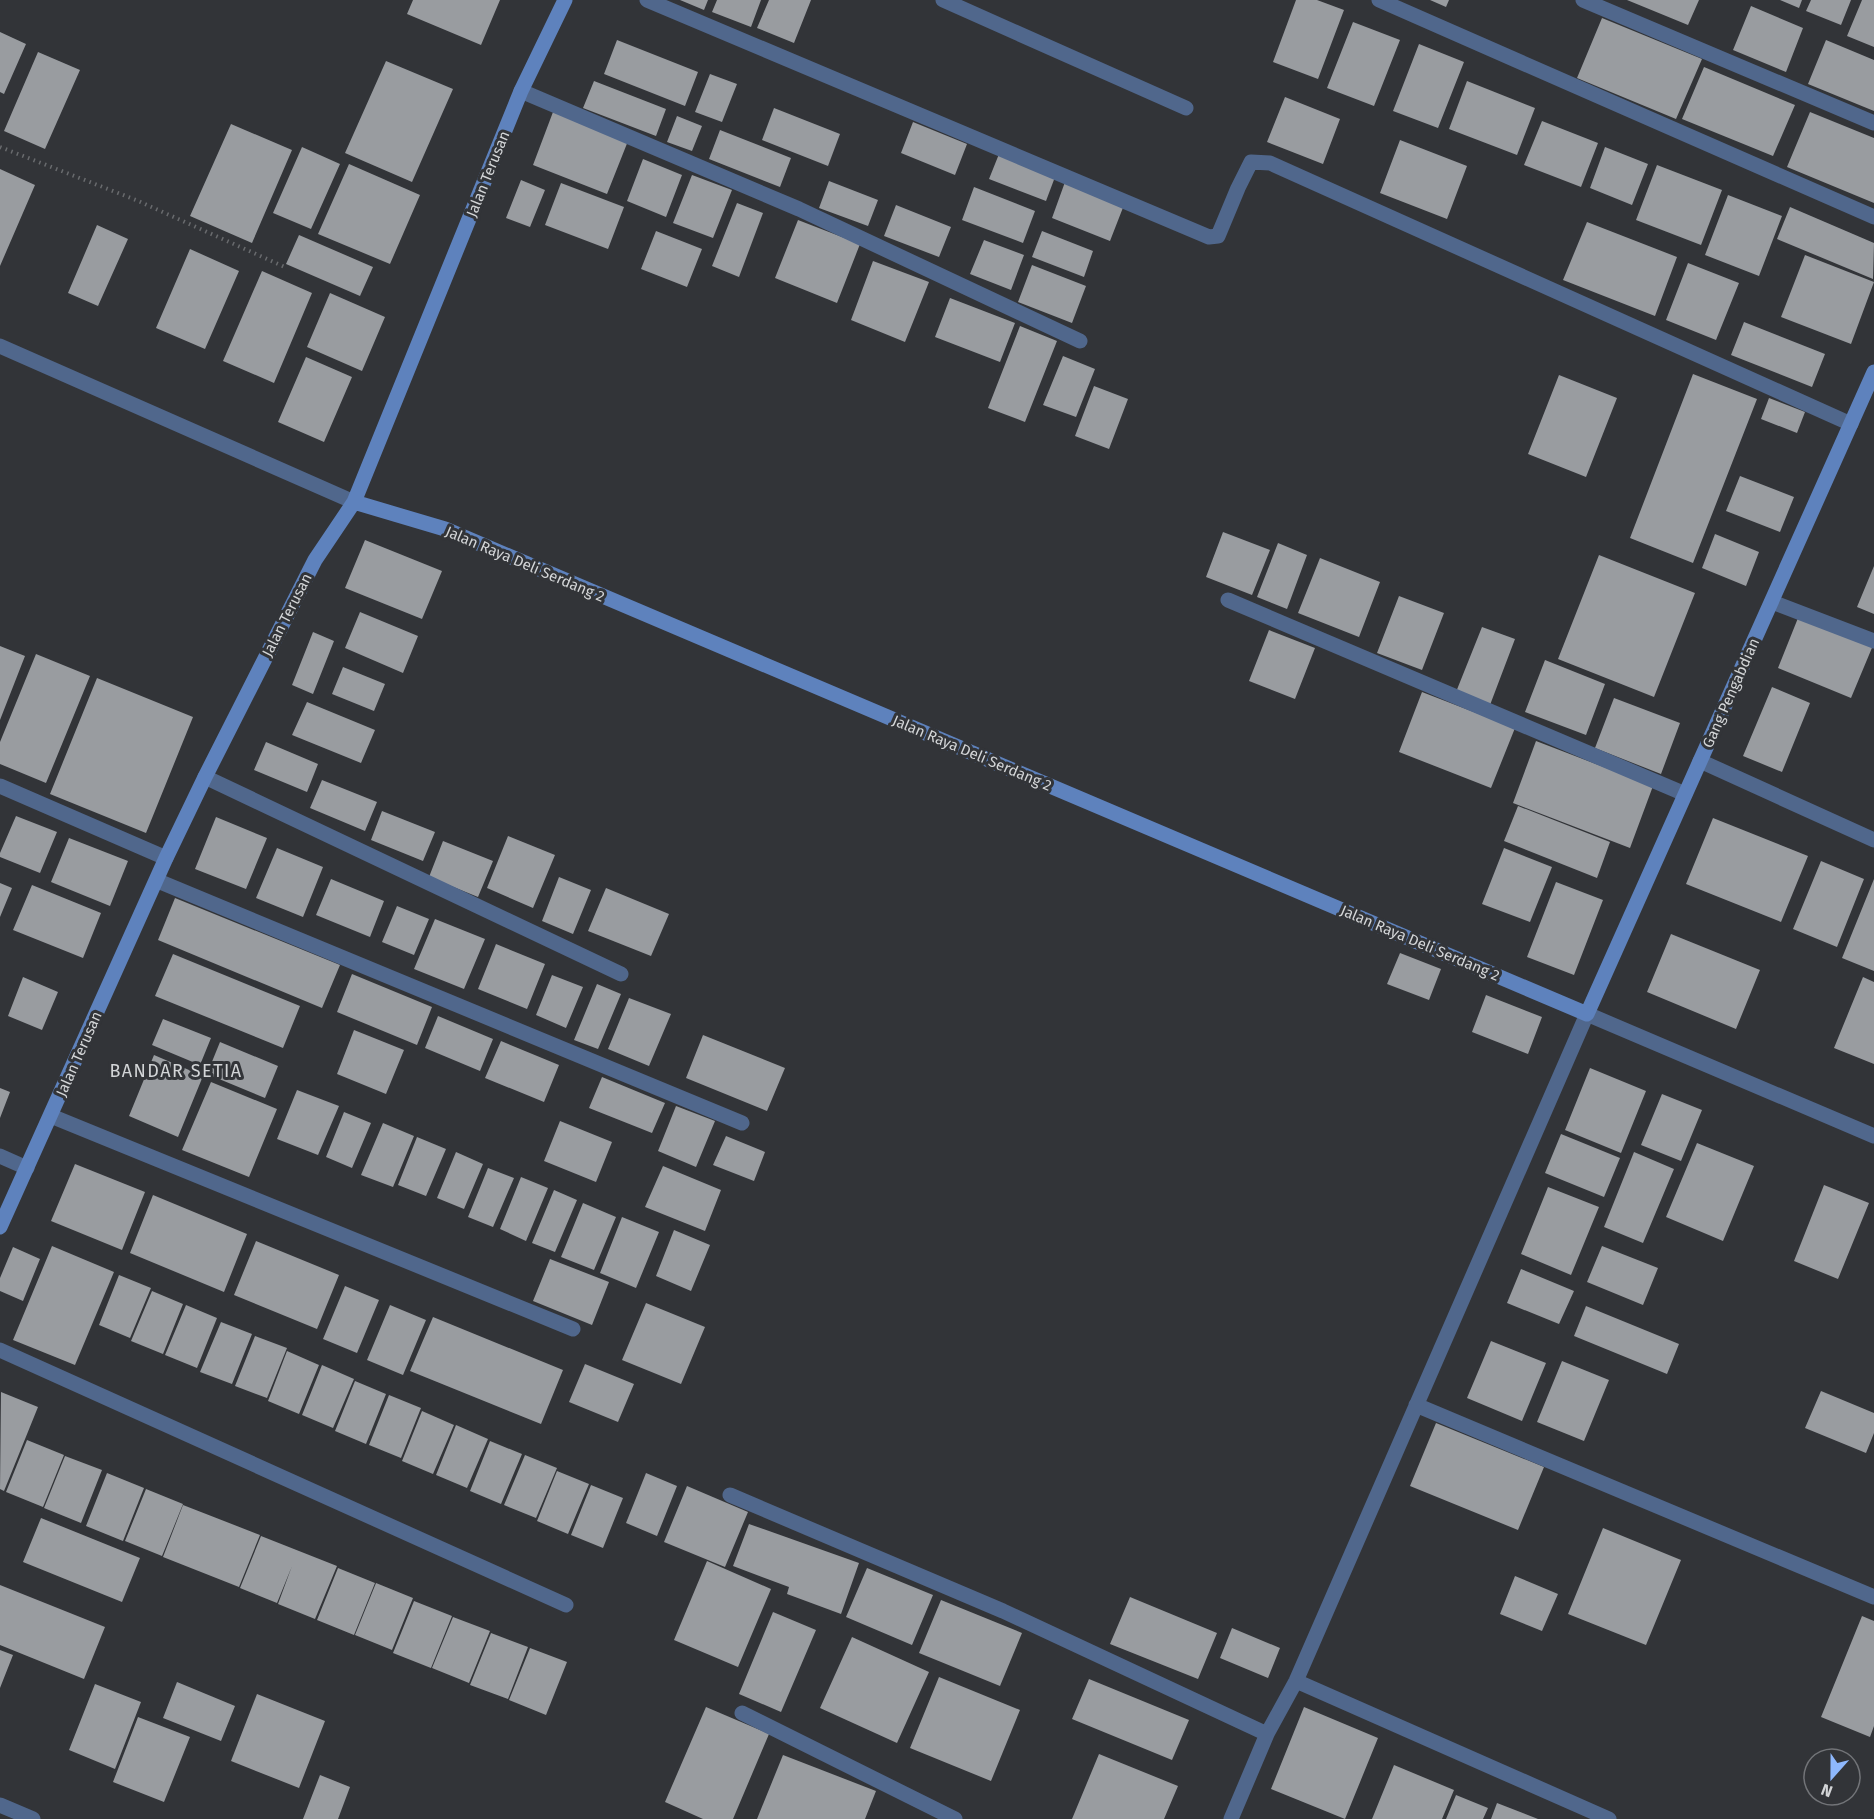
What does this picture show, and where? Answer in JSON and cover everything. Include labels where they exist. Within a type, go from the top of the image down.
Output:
[{"type":"street","name":"Jalan Terusan","points":[[0,1227],[166,858],[205,777],[315,560],[354,502],[521,91],[565,0]]},
{"type":"street","points":[[647,0],[1209,237],[1218,236],[1251,162],[1270,163],[1851,424]]},
{"type":"street","points":[[943,0],[1186,108]]},
{"type":"street","points":[[1379,0],[1874,217]]},
{"type":"street","points":[[1583,0],[1874,123]]},
{"type":"street","points":[[521,91],[799,209],[1080,341]]},
{"type":"street","points":[[0,346],[354,502]]},
{"type":"street","name":"Gang Pengabdian","points":[[1587,1014],[1874,372]]},
{"type":"street","name":"Jalan Raya Deli Serdang 2","points":[[354,502],[445,529],[1587,1014]]},
{"type":"street","points":[[1227,600],[1685,794]]},
{"type":"street","points":[[1772,602],[1874,641]]},
{"type":"street","points":[[1700,761],[1874,840]]},
{"type":"street","points":[[205,777],[621,974]]},
{"type":"street","points":[[0,786],[166,858]]},
{"type":"street","points":[[158,880],[742,1123]]},
{"type":"street","points":[[1231,1819],[1267,1734],[1296,1681],[1587,1014],[1874,1136]]},
{"type":"street","points":[[51,1116],[573,1329]]},
{"type":"street","points":[[0,1156],[27,1168]]},
{"type":"street","points":[[0,1350],[566,1605]]},
{"type":"street","points":[[1416,1405],[1874,1597]]},
{"type":"street","points":[[730,1495],[1003,1611],[1267,1734]]},
{"type":"street","points":[[1296,1681],[1609,1819]]},
{"type":"street","points":[[742,1713],[955,1819]]},
{"type":"street","points":[[0,1805],[33,1819]]},
{"type":"path","points":[[0,147],[136,200],[287,268]]},
{"type":"building","points":[[413,0],[500,0],[481,45],[407,14]]},
{"type":"building","points":[[680,0],[708,0],[704,10]]},
{"type":"building","points":[[717,0],[761,0],[751,27],[712,12]]},
{"type":"building","points":[[769,0],[811,0],[794,43],[757,28]]},
{"type":"building","points":[[1296,0],[1317,0],[1344,10],[1318,79],[1273,62]]},
{"type":"building","points":[[1430,0],[1449,0],[1446,7]]},
{"type":"building","points":[[1627,0],[1699,0],[1688,25]]},
{"type":"building","points":[[1780,0],[1802,0],[1799,8]]},
{"type":"building","points":[[1811,0],[1851,0],[1841,25],[1806,11]]},
{"type":"building","points":[[1862,0],[1874,0],[1874,47],[1847,36]]},
{"type":"building","points":[[1751,6],[1803,28],[1786,72],[1733,50]]},
{"type":"building","points":[[1602,18],[1702,59],[1676,119],[1577,78]]},
{"type":"building","points":[[1353,22],[1400,40],[1374,106],[1327,88]]},
{"type":"building","points":[[0,32],[26,44],[4,94],[0,92]]},
{"type":"building","points":[[617,40],[698,72],[685,106],[604,74]]},
{"type":"building","points":[[1826,40],[1874,60],[1874,111],[1808,84]]},
{"type":"building","points":[[1419,44],[1464,62],[1438,128],[1393,111]]},
{"type":"building","points":[[38,52],[80,70],[45,149],[4,131]]},
{"type":"building","points":[[386,61],[453,89],[412,182],[345,153]]},
{"type":"building","points":[[1704,67],[1795,105],[1773,156],[1682,119]]},
{"type":"building","points":[[710,74],[737,84],[722,122],[695,112]]},
{"type":"building","points":[[594,81],[666,109],[656,136],[583,108]]},
{"type":"building","points":[[1467,81],[1535,108],[1517,155],[1449,129]]},
{"type":"building","points":[[1285,97],[1340,119],[1323,164],[1267,142]]},
{"type":"building","points":[[774,108],[840,134],[828,166],[762,140]]},
{"type":"building","points":[[553,112],[628,141],[607,194],[533,165]]},
{"type":"building","points":[[1810,112],[1874,138],[1874,203],[1787,167]]},
{"type":"building","points":[[677,116],[702,126],[692,151],[667,142]]},
{"type":"building","points":[[1542,121],[1598,143],[1581,187],[1524,165]]},
{"type":"building","points":[[913,122],[967,144],[955,175],[901,153]]},
{"type":"building","points":[[231,124],[292,150],[252,243],[190,216]]},
{"type":"building","points":[[720,130],[791,158],[780,187],[709,159]]},
{"type":"building","points":[[1400,140],[1467,166],[1447,219],[1380,193]]},
{"type":"building","points":[[302,147],[340,164],[311,229],[273,213]]},
{"type":"building","points":[[1605,147],[1648,164],[1632,205],[1590,188]]},
{"type":"building","points":[[999,154],[1055,177],[1046,201],[989,179]]},
{"type":"building","points":[[643,159],[682,175],[666,217],[627,201]]},
{"type":"building","points":[[349,164],[420,195],[390,264],[318,234]]},
{"type":"building","points":[[1657,165],[1722,190],[1701,245],[1636,220]]},
{"type":"building","points":[[0,169],[35,185],[0,266]]},
{"type":"building","points":[[692,175],[732,190],[713,238],[673,223]]},
{"type":"building","points":[[521,180],[545,190],[530,227],[506,218]]},
{"type":"building","points":[[829,181],[878,200],[868,226],[819,208]]},
{"type":"building","points":[[1065,182],[1124,205],[1110,241],[1052,218]]},
{"type":"building","points":[[561,183],[624,207],[608,249],[545,225]]},
{"type":"building","points":[[974,187],[1035,211],[1023,243],[962,220]]},
{"type":"building","points":[[1728,195],[1782,216],[1759,276],[1705,255]]},
{"type":"building","points":[[737,203],[763,213],[739,277],[712,266]]},
{"type":"building","points":[[896,205],[951,227],[939,257],[884,236]]},
{"type":"building","points":[[1790,207],[1874,243],[1873,279],[1777,239]]},
{"type":"building","points":[[798,220],[860,244],[837,303],[775,278]]},
{"type":"building","points":[[1587,222],[1677,257],[1655,316],[1563,280]]},
{"type":"building","points":[[97,225],[128,239],[98,306],[68,293]]},
{"type":"building","points":[[656,231],[702,249],[687,287],[641,269]]},
{"type":"building","points":[[1042,231],[1093,251],[1084,277],[1032,257]]},
{"type":"building","points":[[299,235],[373,267],[360,296],[286,264]]},
{"type":"building","points":[[984,240],[1024,255],[1011,290],[970,274]]},
{"type":"building","points":[[190,249],[239,271],[205,349],[156,328]]},
{"type":"building","points":[[1805,255],[1874,282],[1851,344],[1781,317]]},
{"type":"building","points":[[873,261],[929,282],[905,342],[851,320]]},
{"type":"building","points":[[1688,263],[1739,283],[1716,340],[1666,320]]},
{"type":"building","points":[[1032,265],[1086,286],[1072,323],[1018,302]]},
{"type":"building","points":[[262,271],[312,293],[274,383],[223,361]]},
{"type":"building","points":[[330,293],[385,317],[362,371],[307,347]]},
{"type":"building","points":[[950,298],[1015,323],[1000,362],[935,337]]},
{"type":"building","points":[[1744,322],[1825,354],[1812,387],[1731,355]]},
{"type":"building","points":[[1020,326],[1057,341],[1025,422],[988,408]]},
{"type":"building","points":[[1063,356],[1095,369],[1076,417],[1043,405]]},
{"type":"building","points":[[306,357],[352,377],[324,442],[278,422]]},
{"type":"building","points":[[1693,374],[1757,399],[1693,563],[1630,538]]},
{"type":"building","points":[[1559,375],[1617,398],[1586,477],[1528,454]]},
{"type":"building","points":[[1094,386],[1128,399],[1109,449],[1075,436]]},
{"type":"building","points":[[1769,398],[1805,412],[1797,433],[1761,419]]},
{"type":"building","points":[[1740,476],[1794,497],[1780,532],[1726,511]]},
{"type":"building","points":[[1223,532],[1270,550],[1252,595],[1206,577]]},
{"type":"building","points":[[1715,534],[1759,552],[1746,586],[1702,568]]},
{"type":"building","points":[[365,540],[442,571],[422,619],[345,588]]},
{"type":"building","points":[[1278,543],[1307,555],[1287,609],[1257,597]]},
{"type":"building","points":[[1599,555],[1695,593],[1654,697],[1558,659]]},
{"type":"building","points":[[1320,558],[1380,582],[1359,637],[1298,613]]},
{"type":"building","points":[[1874,566],[1874,614],[1857,607]]},
{"type":"building","points":[[1399,596],[1444,613],[1422,670],[1377,653]]},
{"type":"building","points":[[360,612],[418,636],[403,673],[345,648]]},
{"type":"building","points":[[1800,613],[1874,643],[1851,698],[1778,668]]},
{"type":"building","points":[[1482,627],[1515,639],[1490,705],[1456,692]]},
{"type":"building","points":[[1269,630],[1315,648],[1295,699],[1249,681]]},
{"type":"building","points":[[313,632],[334,641],[313,694],[292,685]]},
{"type":"building","points":[[0,646],[25,656],[0,720]]},
{"type":"building","points":[[36,654],[90,676],[46,783],[0,764],[0,742]]},
{"type":"building","points":[[1545,660],[1605,684],[1586,735],[1525,712]]},
{"type":"building","points":[[343,667],[385,684],[374,711],[332,694]]},
{"type":"building","points":[[97,678],[193,717],[146,833],[50,794]]},
{"type":"building","points":[[1772,687],[1810,703],[1782,772],[1743,756]]},
{"type":"building","points":[[1422,692],[1515,728],[1491,788],[1399,752]]},
{"type":"building","points":[[1614,698],[1680,723],[1661,774],[1595,748]]},
{"type":"building","points":[[307,702],[375,730],[361,763],[292,735]]},
{"type":"building","points":[[1536,741],[1653,786],[1630,848],[1513,803]]},
{"type":"building","points":[[266,742],[318,764],[307,792],[254,770]]},
{"type":"building","points":[[322,780],[377,802],[365,831],[310,808]]},
{"type":"building","points":[[1518,806],[1610,842],[1597,878],[1504,841]]},
{"type":"building","points":[[382,811],[435,832],[423,861],[371,840]]},
{"type":"building","points":[[16,816],[57,832],[40,873],[0,857]]},
{"type":"building","points":[[216,817],[267,838],[246,889],[195,869]]},
{"type":"building","points":[[1713,818],[1808,856],[1781,922],[1686,884]]},
{"type":"building","points":[[508,836],[555,855],[533,908],[487,888]]},
{"type":"building","points":[[69,838],[128,861],[110,906],[51,882]]},
{"type":"building","points":[[443,841],[493,861],[478,897],[429,877]]},
{"type":"building","points":[[277,848],[323,867],[303,917],[256,898]]},
{"type":"building","points":[[1504,848],[1552,867],[1530,922],[1482,904]]},
{"type":"building","points":[[1821,861],[1864,879],[1837,947],[1793,929]]},
{"type":"building","points":[[559,877],[591,890],[573,934],[542,921]]},
{"type":"building","points":[[331,879],[384,901],[370,937],[316,915]]},
{"type":"building","points":[[1874,879],[1874,971],[1842,958]]},
{"type":"building","points":[[1556,882],[1603,900],[1574,975],[1527,957]]},
{"type":"building","points":[[0,883],[12,888],[0,917]]},
{"type":"building","points":[[32,885],[101,913],[83,958],[13,930]]},
{"type":"building","points":[[606,888],[669,914],[651,956],[588,931]]},
{"type":"building","points":[[175,898],[340,965],[322,1008],[158,940]]},
{"type":"building","points":[[397,906],[429,919],[414,955],[382,942]]},
{"type":"building","points":[[435,919],[485,939],[464,989],[414,969]]},
{"type":"building","points":[[1671,934],[1760,970],[1736,1029],[1647,992]]},
{"type":"building","points":[[496,944],[545,964],[527,1009],[478,989]]},
{"type":"building","points":[[1400,953],[1441,969],[1429,1000],[1387,984]]},
{"type":"building","points":[[173,954],[300,1006],[283,1048],[155,996]]},
{"type":"building","points":[[352,974],[432,1007],[417,1045],[337,1012]]},
{"type":"building","points":[[552,975],[583,987],[566,1028],[536,1015]]},
{"type":"building","points":[[23,977],[58,992],[42,1030],[8,1016]]},
{"type":"building","points":[[1863,977],[1874,982],[1874,1064],[1834,1048]]},
{"type":"building","points":[[597,984],[621,994],[598,1049],[574,1040]]},
{"type":"building","points":[[1486,995],[1542,1017],[1528,1054],[1472,1032]]},
{"type":"building","points":[[629,998],[671,1014],[649,1066],[608,1049]]},
{"type":"building","points":[[438,1016],[493,1039],[480,1071],[425,1048]]},
{"type":"building","points":[[163,1019],[211,1038],[200,1065],[152,1045]]},
{"type":"building","points":[[354,1030],[404,1050],[386,1094],[337,1074]]},
{"type":"building","points":[[703,1035],[785,1068],[767,1111],[686,1078]]},
{"type":"building","points":[[501,1041],[559,1065],[544,1102],[485,1078]]},
{"type":"building","points":[[220,1042],[278,1066],[265,1098],[207,1074]]},
{"type":"building","points":[[154,1055],[203,1076],[178,1137],[129,1116]]},
{"type":"building","points":[[1590,1068],[1646,1091],[1621,1153],[1565,1130]]},
{"type":"building","points":[[602,1077],[665,1103],[652,1133],[589,1108]]},
{"type":"building","points":[[211,1082],[277,1109],[249,1177],[182,1150]]},
{"type":"building","points":[[0,1088],[10,1092],[0,1118]]},
{"type":"building","points":[[297,1090],[339,1106],[318,1155],[277,1139]]},
{"type":"building","points":[[1662,1094],[1702,1110],[1681,1161],[1641,1145]]},
{"type":"building","points":[[676,1106],[715,1121],[696,1167],[658,1151]]},
{"type":"building","points":[[344,1112],[371,1123],[352,1168],[326,1157]]},
{"type":"building","points":[[560,1121],[612,1142],[596,1182],[544,1161]]},
{"type":"building","points":[[383,1123],[414,1136],[393,1187],[361,1175]]},
{"type":"building","points":[[1561,1134],[1620,1158],[1604,1197],[1545,1173]]},
{"type":"building","points":[[726,1136],[765,1152],[754,1181],[713,1165]]},
{"type":"building","points":[[417,1137],[446,1149],[426,1196],[398,1185]]},
{"type":"building","points":[[1697,1143],[1754,1166],[1723,1241],[1666,1217]]},
{"type":"building","points":[[456,1152],[483,1164],[464,1209],[437,1198]]},
{"type":"building","points":[[1634,1152],[1674,1169],[1643,1243],[1604,1227]]},
{"type":"building","points":[[75,1164],[145,1192],[122,1250],[51,1221]]},
{"type":"building","points":[[663,1166],[721,1190],[705,1231],[645,1207]]},
{"type":"building","points":[[488,1168],[514,1178],[493,1227],[468,1217]]},
{"type":"building","points":[[521,1177],[548,1188],[526,1241],[500,1229]]},
{"type":"building","points":[[1824,1185],[1869,1203],[1838,1279],[1794,1261]]},
{"type":"building","points":[[1548,1187],[1599,1207],[1571,1275],[1521,1254]]},
{"type":"building","points":[[554,1190],[577,1200],[555,1252],[532,1243]]},
{"type":"building","points":[[153,1195],[247,1234],[224,1292],[130,1253]]},
{"type":"building","points":[[583,1203],[616,1217],[594,1270],[561,1257]]},
{"type":"building","points":[[622,1217],[659,1232],[636,1288],[600,1273]]},
{"type":"building","points":[[674,1230],[710,1245],[691,1291],[656,1276]]},
{"type":"building","points":[[256,1241],[339,1275],[317,1329],[234,1295]]},
{"type":"building","points":[[52,1246],[114,1272],[75,1365],[13,1340]]},
{"type":"building","points":[[1602,1246],[1658,1268],[1643,1305],[1587,1282]]},
{"type":"building","points":[[13,1247],[40,1259],[23,1301],[0,1291],[0,1278]]},
{"type":"building","points":[[550,1259],[609,1282],[592,1325],[533,1301]]},
{"type":"building","points":[[1521,1269],[1574,1291],[1559,1324],[1507,1303]]},
{"type":"building","points":[[119,1275],[151,1288],[130,1338],[99,1325]]},
{"type":"building","points":[[345,1286],[379,1300],[357,1353],[323,1339]]},
{"type":"building","points":[[152,1291],[183,1304],[163,1354],[131,1341]]},
{"type":"building","points":[[646,1303],[705,1327],[681,1384],[622,1360]]},
{"type":"building","points":[[186,1305],[217,1318],[197,1368],[165,1355]]},
{"type":"building","points":[[390,1305],[426,1320],[403,1375],[367,1360]]},
{"type":"building","points":[[1586,1306],[1679,1344],[1667,1374],[1574,1336]]},
{"type":"building","points":[[433,1317],[563,1370],[541,1424],[410,1371]]},
{"type":"building","points":[[221,1322],[252,1334],[232,1384],[200,1372]]},
{"type":"building","points":[[255,1336],[287,1348],[267,1398],[235,1386]]},
{"type":"building","points":[[1491,1341],[1546,1363],[1522,1421],[1467,1398]]},
{"type":"building","points":[[287,1351],[319,1365],[299,1414],[268,1401]]},
{"type":"building","points":[[1562,1361],[1609,1380],[1584,1441],[1537,1422]]},
{"type":"building","points":[[585,1364],[634,1384],[618,1422],[569,1402]]},
{"type":"building","points":[[322,1365],[354,1379],[333,1428],[302,1415]]},
{"type":"building","points":[[355,1381],[386,1394],[366,1444],[335,1431]]},
{"type":"building","points":[[1821,1391],[1874,1413],[1874,1433],[1866,1453],[1805,1428]]},
{"type":"building","points":[[1,1392],[38,1407],[4,1491],[0,1489]]},
{"type":"building","points":[[389,1395],[421,1408],[401,1458],[369,1445]]},
{"type":"building","points":[[422,1411],[454,1425],[433,1474],[402,1461]]},
{"type":"building","points":[[1436,1423],[1544,1467],[1518,1530],[1410,1486]]},
{"type":"building","points":[[456,1425],[488,1439],[467,1488],[436,1475]]},
{"type":"building","points":[[27,1440],[64,1455],[43,1507],[6,1492]]},
{"type":"building","points":[[490,1441],[522,1454],[501,1504],[470,1491]]},
{"type":"building","points":[[525,1455],[557,1468],[536,1518],[504,1505]]},
{"type":"building","points":[[65,1456],[102,1470],[81,1523],[44,1508]]},
{"type":"building","points":[[557,1471],[589,1484],[568,1534],[537,1521]]},
{"type":"building","points":[[107,1473],[144,1488],[123,1541],[86,1526]]},
{"type":"building","points":[[646,1473],[677,1486],[657,1536],[626,1523]]},
{"type":"building","points":[[591,1485],[623,1498],[603,1548],[571,1535]]},
{"type":"building","points":[[687,1486],[748,1512],[725,1567],[664,1542]]},
{"type":"building","points":[[146,1489],[183,1504],[162,1556],[125,1541]]},
{"type":"building","points":[[183,1505],[260,1535],[239,1587],[163,1557]]},
{"type":"building","points":[[41,1518],[140,1558],[122,1602],[23,1562]]},
{"type":"building","points":[[749,1524],[859,1563],[841,1614],[787,1594],[789,1587],[733,1566]]},
{"type":"building","points":[[1603,1528],[1681,1560],[1646,1645],[1568,1614]]},
{"type":"building","points":[[261,1536],[337,1566],[315,1619],[278,1604],[292,1566],[277,1603],[240,1588]]},
{"type":"building","points":[[707,1561],[771,1589],[738,1667],[674,1640]]},
{"type":"building","points":[[338,1568],[375,1583],[354,1635],[317,1620]]},
{"type":"building","points":[[867,1568],[933,1595],[912,1645],[846,1617]]},
{"type":"building","points":[[1515,1576],[1558,1594],[1542,1631],[1500,1614]]},
{"type":"building","points":[[376,1583],[413,1598],[392,1650],[355,1635]]},
{"type":"building","points":[[0,1585],[105,1627],[84,1679],[0,1645]]},
{"type":"building","points":[[1130,1597],[1217,1633],[1198,1679],[1110,1644]]},
{"type":"building","points":[[941,1600],[1022,1633],[1000,1686],[919,1653]]},
{"type":"building","points":[[414,1601],[452,1616],[431,1668],[393,1653]]},
{"type":"building","points":[[773,1612],[816,1630],[781,1712],[739,1694]]},
{"type":"building","points":[[1862,1616],[1874,1621],[1874,1726],[1870,1737],[1821,1717]]},
{"type":"building","points":[[453,1617],[490,1631],[469,1683],[432,1668]]},
{"type":"building","points":[[1232,1628],[1280,1648],[1268,1678],[1220,1658]]},
{"type":"building","points":[[491,1633],[528,1647],[508,1699],[470,1685]]},
{"type":"building","points":[[852,1637],[929,1672],[897,1743],[820,1708]]},
{"type":"building","points":[[530,1648],[567,1662],[546,1715],[509,1700]]},
{"type":"building","points":[[0,1650],[13,1655],[0,1688]]},
{"type":"building","points":[[939,1677],[1020,1710],[991,1781],[910,1748]]},
{"type":"building","points":[[1089,1679],[1189,1720],[1172,1760],[1072,1719]]},
{"type":"building","points":[[177,1682],[235,1706],[221,1741],[163,1718]]},
{"type":"building","points":[[95,1684],[141,1702],[115,1769],[69,1750]]},
{"type":"building","points":[[257,1694],[325,1721],[299,1788],[231,1761]]},
{"type":"building","points":[[706,1707],[769,1734],[733,1819],[703,1819],[665,1802]]},
{"type":"building","points":[[1304,1707],[1378,1738],[1345,1819],[1271,1789]]},
{"type":"building","points":[[138,1717],[190,1737],[164,1802],[113,1782]]},
{"type":"building","points":[[1099,1754],[1178,1786],[1164,1819],[1072,1819]]},
{"type":"building","points":[[783,1755],[876,1791],[865,1819],[757,1819]]},
{"type":"building","points":[[1394,1765],[1454,1790],[1442,1819],[1372,1819]]},
{"type":"building","points":[[320,1775],[350,1787],[338,1819],[303,1819]]},
{"type":"building","points":[[1456,1795],[1488,1808],[1483,1819],[1446,1819]]},
{"type":"building","points":[[1497,1803],[1538,1819],[1491,1819]]},
{"type":"district","name":"BANDAR SETIA","points":[[176,1071]]}]
